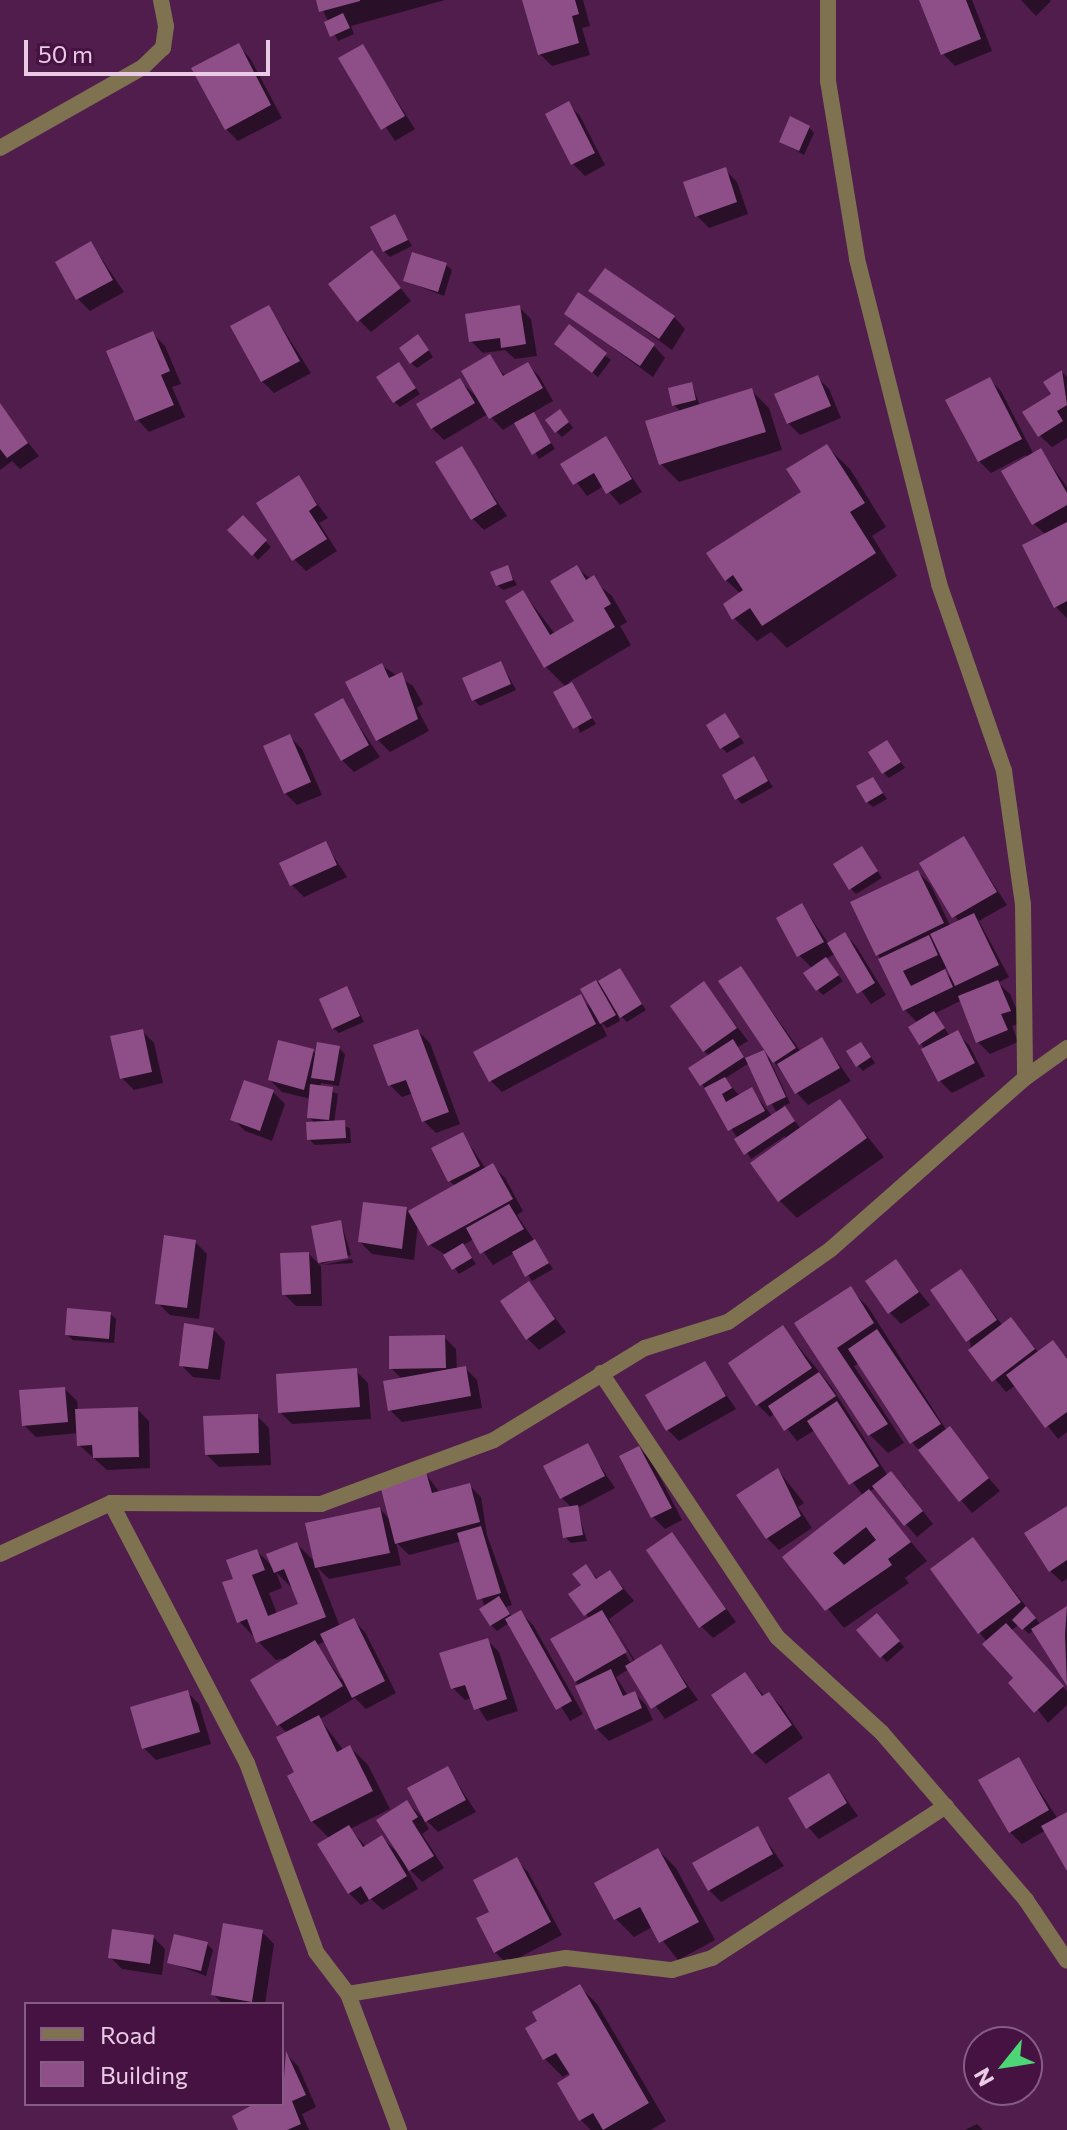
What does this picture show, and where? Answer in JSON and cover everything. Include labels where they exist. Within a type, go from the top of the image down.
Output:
[{"type":"street","points":[[0,148],[143,67],[163,48],[166,26],[161,0]]},
{"type":"street","points":[[828,0],[828,81],[857,259],[939,584],[1004,771],[1023,905],[1025,1078]]},
{"type":"street","points":[[0,1554],[111,1503],[321,1504],[494,1440],[645,1348],[728,1322],[831,1249],[1025,1078],[1067,1048]]},
{"type":"street","points":[[601,1373],[777,1637],[882,1733],[946,1806],[973,1844],[1026,1900],[1067,1961]]},
{"type":"street","points":[[111,1503],[247,1763],[316,1952],[348,1994],[399,2130]]},
{"type":"street","points":[[348,1994],[566,1958],[672,1970],[712,1958],[946,1806]]},
{"type":"building","points":[[316,0],[360,0],[360,1],[319,12]]},
{"type":"building","points":[[522,0],[575,0],[579,14],[572,16],[579,43],[538,55]]},
{"type":"building","points":[[919,0],[966,0],[981,39],[941,55]]},
{"type":"building","points":[[343,13],[350,28],[330,37],[324,22]]},
{"type":"building","points":[[239,43],[271,105],[225,130],[191,68]]},
{"type":"building","points":[[363,44],[405,116],[381,130],[338,58]]},
{"type":"building","points":[[569,101],[595,153],[571,165],[545,114]]},
{"type":"building","points":[[790,116],[810,126],[799,151],[779,142]]},
{"type":"building","points":[[726,167],[737,202],[695,217],[683,182]]},
{"type":"building","points":[[395,214],[408,240],[383,252],[370,227]]},
{"type":"building","points":[[91,241],[113,280],[76,300],[55,262]]},
{"type":"building","points":[[372,250],[401,288],[357,322],[328,284]]},
{"type":"building","points":[[412,252],[447,263],[438,292],[403,281]]},
{"type":"building","points":[[605,268],[675,316],[659,339],[588,291]]},
{"type":"building","points":[[578,292],[655,344],[640,366],[564,314]]},
{"type":"building","points":[[269,305],[300,361],[261,382],[230,326]]},
{"type":"building","points":[[520,305],[526,344],[501,348],[500,338],[469,342],[465,314]]},
{"type":"building","points":[[569,324],[607,353],[592,373],[554,344]]},
{"type":"building","points":[[153,331],[170,371],[161,375],[174,405],[135,421],[106,351]]},
{"type":"building","points":[[418,334],[429,350],[410,364],[399,348]]},
{"type":"building","points":[[490,354],[503,376],[528,362],[543,388],[489,419],[461,371]]},
{"type":"building","points":[[399,362],[416,388],[393,403],[376,377]]},
{"type":"building","points":[[1062,370],[1067,405],[1057,411],[1063,421],[1038,437],[1022,412],[1051,394],[1043,382]]},
{"type":"building","points":[[818,375],[831,406],[787,424],[774,394]]},
{"type":"building","points":[[990,377],[1022,439],[978,462],[945,400]]},
{"type":"building","points":[[460,378],[475,403],[431,429],[416,404]]},
{"type":"building","points":[[692,382],[696,400],[672,406],[668,388]]},
{"type":"building","points":[[752,388],[766,432],[659,465],[645,421]]},
{"type":"building","points":[[0,403],[28,443],[7,458],[0,449]]},
{"type":"building","points":[[560,409],[569,422],[555,433],[545,420]]},
{"type":"building","points":[[534,412],[551,443],[532,455],[514,423]]},
{"type":"building","points":[[606,436],[632,479],[606,494],[594,473],[573,485],[560,464]]},
{"type":"building","points":[[827,444],[865,503],[850,512],[876,553],[762,626],[750,608],[732,620],[723,604],[743,590],[733,575],[725,581],[706,553],[801,492],[786,469]]},
{"type":"building","points":[[462,446],[497,504],[471,520],[435,462]]},
{"type":"building","points":[[1041,448],[1067,493],[1067,505],[1032,525],[1001,471]]},
{"type":"building","points":[[299,475],[317,505],[309,511],[327,539],[292,561],[256,503]]},
{"type":"building","points":[[243,515],[267,540],[252,556],[227,530]]},
{"type":"building","points":[[1067,522],[1067,601],[1054,608],[1022,545]]},
{"type":"building","points":[[508,565],[513,580],[496,586],[490,572]]},
{"type":"building","points":[[577,565],[586,580],[594,575],[611,604],[604,608],[615,627],[544,668],[505,601],[523,590],[550,635],[574,621],[550,581]]},
{"type":"building","points":[[501,661],[511,684],[472,701],[462,678]]},
{"type":"building","points":[[382,663],[389,678],[402,672],[418,719],[376,741],[345,682]]},
{"type":"building","points":[[572,682],[592,718],[573,729],[553,692]]},
{"type":"building","points":[[343,698],[369,745],[341,761],[314,714]]},
{"type":"building","points":[[725,713],[740,737],[720,749],[706,725]]},
{"type":"building","points":[[290,734],[311,782],[284,794],[263,746]]},
{"type":"building","points":[[887,740],[901,762],[882,774],[868,752]]},
{"type":"building","points":[[754,756],[768,781],[735,800],[722,775]]},
{"type":"building","points":[[873,777],[883,793],[866,803],[856,786]]},
{"type":"building","points":[[964,836],[997,892],[952,918],[919,863]]},
{"type":"building","points":[[326,841],[337,865],[290,886],[279,863]]},
{"type":"building","points":[[862,846],[878,871],[849,890],[833,864]]},
{"type":"building","points":[[918,870],[944,923],[876,956],[850,902]]},
{"type":"building","points":[[802,903],[824,942],[797,957],[776,918]]},
{"type":"building","points":[[974,913],[999,965],[955,986],[930,934]]},
{"type":"building","points":[[845,932],[875,983],[857,994],[827,943]]},
{"type":"building","points":[[929,935],[938,955],[903,971],[911,986],[945,969],[953,987],[903,1011],[878,959]]},
{"type":"building","points":[[826,957],[839,975],[816,991],[803,973]]},
{"type":"building","points":[[741,966],[796,1048],[773,1063],[718,981]]},
{"type":"building","points":[[620,968],[642,1004],[620,1018],[598,981]]},
{"type":"building","points":[[596,980],[616,1015],[600,1024],[580,989]]},
{"type":"building","points":[[998,980],[1011,1011],[1001,1014],[1008,1030],[976,1043],[958,996]]},
{"type":"building","points":[[704,981],[737,1028],[703,1052],[670,1006]]},
{"type":"building","points":[[347,986],[360,1016],[332,1029],[319,999]]},
{"type":"building","points":[[581,994],[596,1024],[489,1082],[473,1052]]},
{"type":"building","points":[[934,1011],[945,1028],[919,1045],[908,1027]]},
{"type":"building","points":[[143,1029],[152,1072],[120,1079],[110,1036]]},
{"type":"building","points":[[418,1029],[449,1112],[422,1122],[406,1080],[388,1086],[373,1045]]},
{"type":"building","points":[[958,1030],[975,1063],[938,1082],[921,1049]]},
{"type":"building","points":[[822,1037],[840,1068],[795,1094],[777,1064]]},
{"type":"building","points":[[733,1039],[744,1057],[700,1086],[688,1068]]},
{"type":"building","points":[[278,1040],[314,1049],[304,1090],[268,1080]]},
{"type":"building","points":[[317,1042],[340,1046],[334,1081],[311,1078]]},
{"type":"building","points":[[861,1042],[871,1057],[856,1067],[846,1051]]},
{"type":"building","points":[[764,1050],[786,1097],[767,1106],[745,1058]]},
{"type":"building","points":[[725,1077],[732,1088],[722,1094],[726,1102],[752,1087],[765,1111],[728,1131],[704,1088]]},
{"type":"building","points":[[244,1080],[274,1090],[260,1131],[230,1120]]},
{"type":"building","points":[[310,1084],[333,1087],[329,1120],[307,1118]]},
{"type":"building","points":[[840,1099],[867,1138],[778,1202],[750,1163]]},
{"type":"building","points":[[785,1106],[795,1121],[744,1155],[734,1139]]},
{"type":"building","points":[[345,1120],[346,1138],[307,1140],[306,1122]]},
{"type":"building","points":[[463,1132],[480,1166],[448,1182],[431,1148]]},
{"type":"building","points":[[493,1163],[513,1199],[428,1246],[408,1211]]},
{"type":"building","points":[[363,1202],[407,1207],[402,1249],[358,1242]]},
{"type":"building","points":[[509,1204],[524,1229],[480,1254],[466,1228]]},
{"type":"building","points":[[341,1220],[348,1258],[318,1263],[311,1226]]},
{"type":"building","points":[[164,1235],[196,1240],[187,1308],[155,1304]]},
{"type":"building","points":[[535,1239],[549,1263],[525,1277],[512,1252]]},
{"type":"building","points":[[463,1243],[472,1258],[452,1270],[443,1255]]},
{"type":"building","points":[[309,1252],[311,1294],[282,1295],[280,1253]]},
{"type":"building","points":[[896,1259],[919,1292],[888,1314],[865,1281]]},
{"type":"building","points":[[961,1269],[997,1320],[966,1342],[930,1290]]},
{"type":"building","points":[[529,1281],[555,1319],[526,1340],[500,1301]]},
{"type":"building","points":[[851,1286],[874,1323],[837,1348],[888,1424],[868,1436],[794,1323]]},
{"type":"building","points":[[67,1308],[111,1312],[109,1339],[65,1335]]},
{"type":"building","points":[[1011,1317],[1035,1349],[992,1382],[968,1350]]},
{"type":"building","points":[[184,1323],[214,1328],[208,1369],[179,1366]]},
{"type":"building","points":[[783,1325],[812,1368],[756,1406],[728,1363]]},
{"type":"building","points":[[877,1329],[941,1424],[910,1444],[848,1349]]},
{"type":"building","points":[[445,1335],[446,1368],[389,1369],[389,1336]]},
{"type":"building","points":[[1053,1340],[1067,1359],[1067,1412],[1045,1428],[1006,1375]]},
{"type":"building","points":[[705,1361],[726,1396],[666,1431],[645,1395]]},
{"type":"building","points":[[466,1366],[471,1396],[388,1411],[383,1381]]},
{"type":"building","points":[[357,1368],[360,1407],[278,1413],[276,1374]]},
{"type":"building","points":[[819,1372],[836,1396],[784,1431],[768,1406]]},
{"type":"building","points":[[65,1387],[68,1422],[22,1426],[19,1390]]},
{"type":"building","points":[[837,1401],[879,1466],[849,1485],[807,1421]]},
{"type":"building","points":[[138,1407],[139,1457],[93,1458],[92,1445],[77,1446],[75,1409]]},
{"type":"building","points":[[258,1414],[259,1453],[205,1455],[203,1416]]},
{"type":"building","points":[[950,1426],[989,1478],[959,1502],[918,1450]]},
{"type":"building","points":[[588,1443],[605,1476],[560,1499],[543,1466]]},
{"type":"building","points":[[639,1446],[672,1508],[651,1518],[619,1456]]},
{"type":"building","points":[[778,1468],[801,1516],[766,1539],[736,1495]]},
{"type":"building","points":[[891,1471],[923,1511],[904,1526],[872,1486]]},
{"type":"building","points":[[426,1472],[432,1493],[470,1483],[480,1522],[395,1544],[380,1485]]},
{"type":"building","points":[[869,1489],[911,1542],[888,1559],[892,1565],[825,1611],[782,1557]],"holes":[[[866,1527],[876,1540],[844,1565],[833,1553]]]},
{"type":"building","points":[[578,1505],[583,1535],[563,1538],[558,1508]]},
{"type":"building","points":[[1067,1506],[1067,1560],[1049,1572],[1024,1533]]},
{"type":"building","points":[[380,1507],[390,1553],[315,1568],[305,1523]]},
{"type":"building","points":[[481,1526],[501,1593],[477,1600],[457,1533]]},
{"type":"building","points":[[672,1532],[726,1609],[699,1628],[646,1550]]},
{"type":"building","points":[[973,1537],[1021,1602],[978,1634],[930,1569]]},
{"type":"building","points":[[297,1542],[326,1617],[256,1643],[247,1619],[237,1623],[222,1582],[233,1579],[226,1560],[257,1549],[265,1570],[252,1575],[268,1616],[298,1604],[284,1569],[274,1573],[266,1554]]},
{"type":"building","points":[[586,1564],[596,1579],[610,1570],[623,1589],[584,1616],[568,1594],[581,1585],[572,1574]]},
{"type":"building","points":[[499,1596],[510,1614],[490,1626],[479,1609]]},
{"type":"building","points":[[1026,1606],[1036,1618],[1022,1630],[1012,1620]]},
{"type":"building","points":[[1067,1606],[1065,1635],[1067,1686],[1031,1629]]},
{"type":"building","points":[[521,1610],[572,1701],[556,1710],[505,1619]]},
{"type":"building","points":[[602,1610],[627,1652],[575,1682],[550,1639]]},
{"type":"building","points":[[877,1613],[900,1641],[880,1658],[856,1630]]},
{"type":"building","points":[[354,1618],[385,1681],[352,1698],[320,1634]]},
{"type":"building","points":[[1006,1623],[1064,1686],[1034,1713],[1008,1683],[1013,1678],[982,1644]]},
{"type":"building","points":[[488,1638],[507,1699],[474,1710],[465,1685],[451,1689],[439,1653]]},
{"type":"building","points":[[315,1640],[343,1686],[277,1726],[250,1680]]},
{"type":"building","points":[[661,1644],[687,1687],[651,1709],[625,1666]]},
{"type":"building","points":[[611,1669],[623,1696],[635,1691],[642,1708],[595,1730],[575,1686]]},
{"type":"building","points":[[745,1672],[762,1696],[769,1692],[792,1725],[752,1754],[711,1695]]},
{"type":"building","points":[[188,1690],[200,1732],[142,1749],[130,1707]]},
{"type":"building","points":[[319,1715],[337,1752],[350,1745],[373,1791],[311,1822],[287,1776],[294,1772],[276,1737]]},
{"type":"building","points":[[1019,1757],[1049,1810],[1009,1833],[978,1780]]},
{"type":"building","points":[[448,1766],[466,1800],[425,1822],[407,1788]]},
{"type":"building","points":[[829,1773],[847,1803],[806,1829],[788,1798]]},
{"type":"building","points":[[407,1800],[418,1817],[412,1821],[434,1856],[409,1871],[376,1820]]},
{"type":"building","points":[[1067,1812],[1067,1871],[1041,1826]]},
{"type":"building","points":[[349,1825],[363,1847],[382,1835],[407,1876],[369,1900],[361,1886],[348,1894],[317,1844]]},
{"type":"building","points":[[758,1826],[773,1854],[708,1891],[692,1863]]},
{"type":"building","points":[[658,1848],[699,1922],[659,1943],[640,1907],[614,1920],[594,1883]]},
{"type":"building","points":[[517,1857],[551,1922],[494,1953],[476,1918],[489,1912],[473,1880]]},
{"type":"building","points":[[223,1923],[263,1930],[252,2002],[211,1995]]},
{"type":"building","points":[[112,1929],[154,1935],[150,1964],[108,1958]]},
{"type":"building","points":[[174,1934],[208,1942],[201,1971],[167,1963]]},
{"type":"building","points":[[580,1984],[649,2103],[603,2130],[593,2113],[579,2121],[557,2083],[570,2075],[556,2053],[543,2060],[525,2028],[537,2021],[532,2012]]},
{"type":"building","points":[[286,2051],[306,2095],[292,2101],[301,2124],[287,2130],[238,2130],[232,2116],[250,2106],[284,2106]]}]
